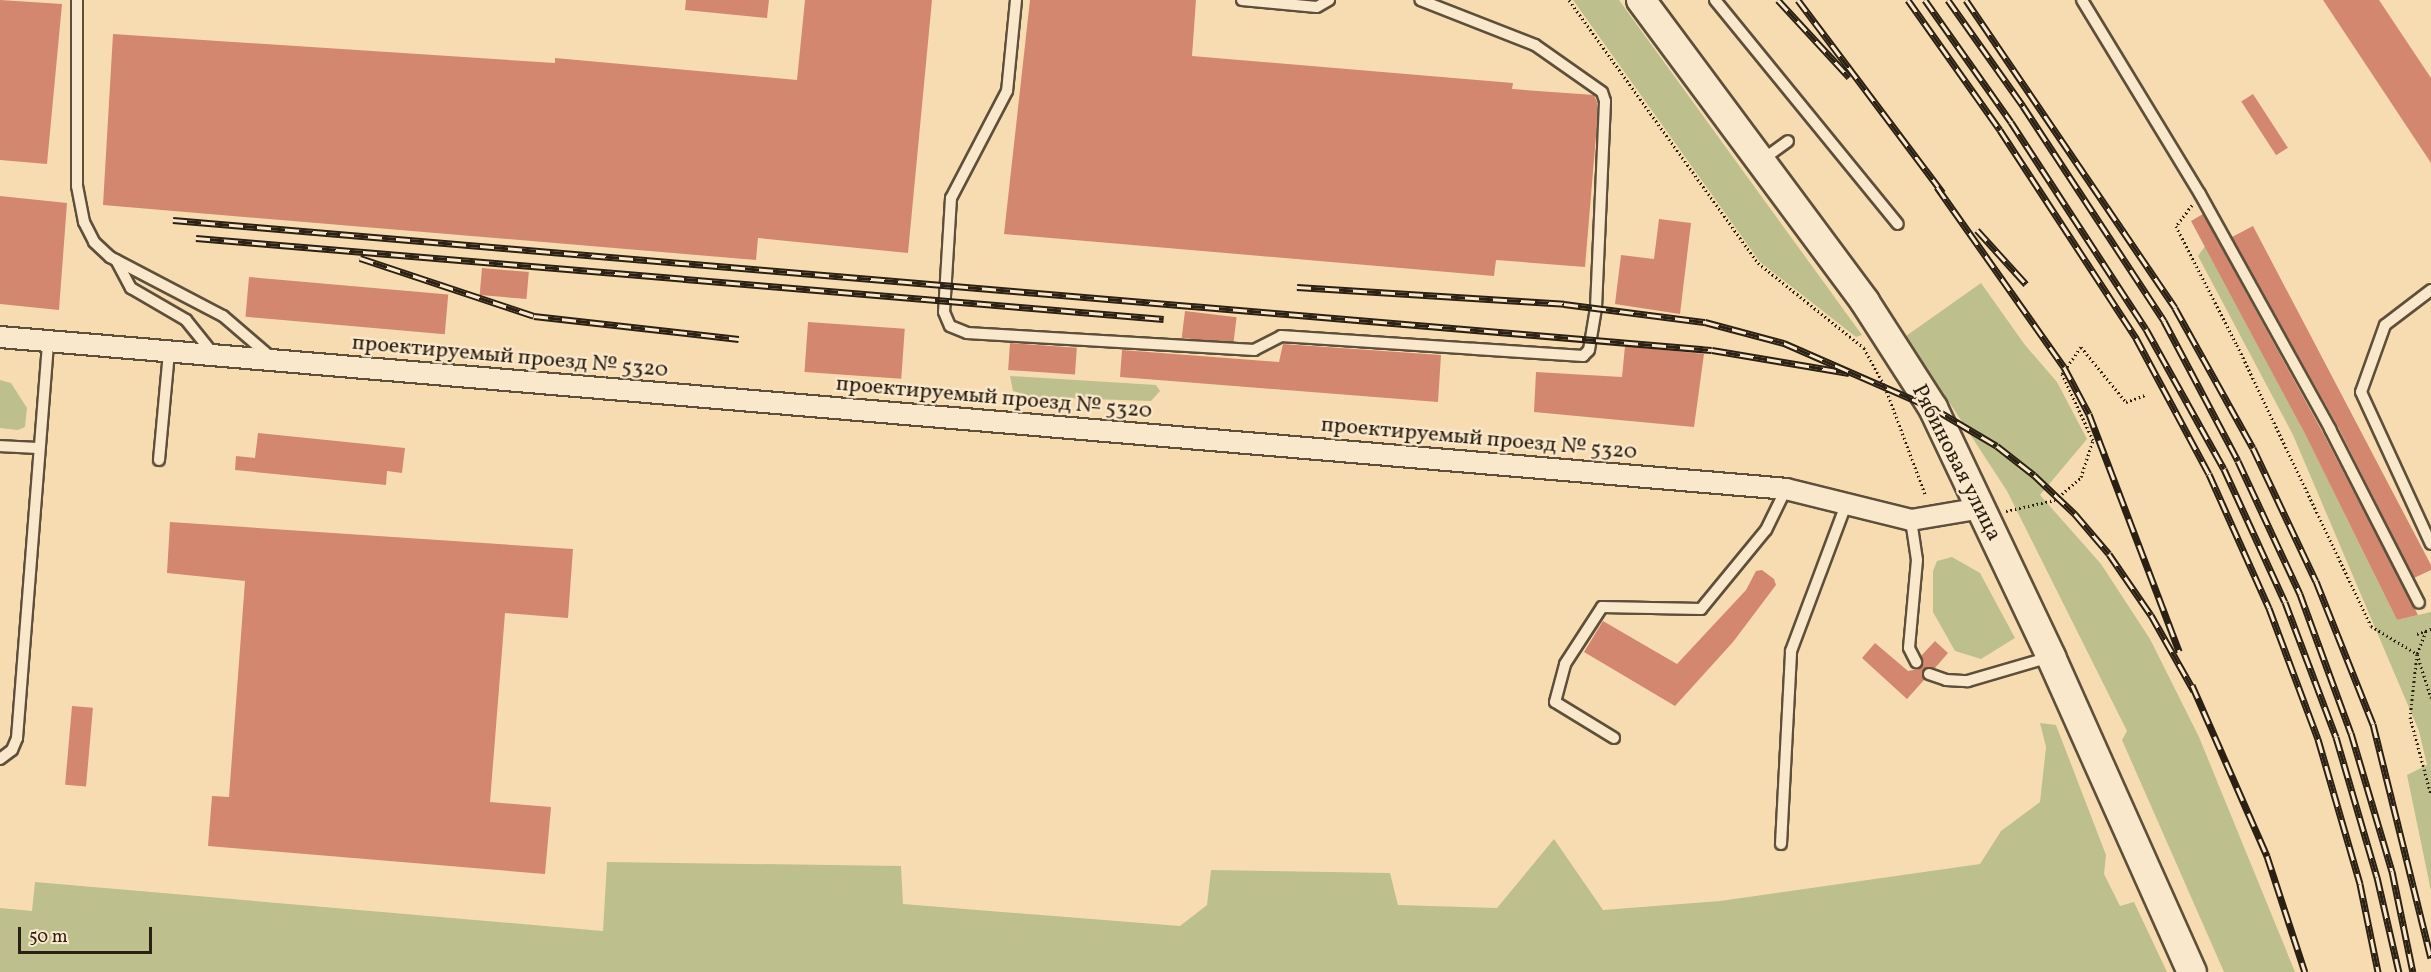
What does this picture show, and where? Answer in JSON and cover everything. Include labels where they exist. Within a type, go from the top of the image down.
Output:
[{"type":"street","name":"Рябиновая улица","points":[[1641,0],[1762,160],[1865,302],[1933,408],[2051,657],[2192,972]]},
{"type":"street","name":"проектируемый проезд № 5320","points":[[0,337],[1786,489],[1911,520],[1981,508]]},
{"type":"lane","points":[[77,0],[77,186],[84,222],[94,242],[116,260],[223,316],[276,361]]},
{"type":"lane","points":[[1016,0],[1007,91],[951,198],[944,312],[950,326],[967,333],[1254,350],[1281,336],[1583,356],[1589,350],[1596,308],[1605,101],[1602,92],[1535,45],[1420,0]]},
{"type":"lane","points":[[1242,0],[1310,7],[1329,0]]},
{"type":"lane","points":[[1715,0],[1898,224]]},
{"type":"lane","points":[[2082,0],[2200,194],[2330,429],[2419,603]]},
{"type":"lane","points":[[1762,160],[1788,141]]},
{"type":"lane","points":[[116,260],[130,288],[186,320],[215,356]]},
{"type":"lane","points":[[2431,290],[2385,325],[2361,392],[2431,544]]},
{"type":"lane","points":[[0,759],[12,750],[17,738],[48,342]]},
{"type":"lane","points":[[159,460],[170,352]]},
{"type":"lane","points":[[0,446],[38,448]]},
{"type":"lane","points":[[1614,738],[1555,702],[1565,664],[1602,607],[1701,609],[1766,530],[1786,489]]},
{"type":"lane","points":[[1781,844],[1791,651],[1846,505]]},
{"type":"lane","points":[[1911,520],[1917,560],[1910,648],[1916,662]]},
{"type":"lane","points":[[1929,674],[1968,681],[2051,657]]},
{"type":"path","points":[[1569,0],[1758,263],[1864,348],[1885,387],[1924,494]]},
{"type":"path","points":[[2200,194],[2176,226],[2237,345],[2371,626],[2417,654],[2431,698]]},
{"type":"path","points":[[1981,508],[2010,512],[2055,500],[2081,477],[2093,440],[2062,374],[2081,347],[2126,402],[2145,395]]},
{"type":"path","points":[[2417,634],[2431,629]]},
{"type":"path","points":[[2426,631],[2417,654],[2410,717],[2431,795]]},
{"type":"green space","points":[[1573,0],[1619,0],[1862,335],[1856,337],[1760,262]]},
{"type":"green space","points":[[2205,246],[2305,434],[2397,620],[2431,612],[2431,891],[2407,775],[2427,765],[2419,731],[2293,435],[2198,256]]},
{"type":"green space","points":[[1981,283],[2025,345],[2057,382],[2087,439],[2040,495],[2101,564],[2150,639],[2199,737],[2295,972],[2224,972],[2122,740],[2127,731],[2007,491],[1906,336]]},
{"type":"green space","points":[[1010,376],[1156,385],[1160,391],[1151,401],[1033,397],[1013,391]]},
{"type":"green space","points":[[0,380],[11,383],[27,408],[25,427],[18,430],[0,428]]},
{"type":"green space","points":[[1952,557],[1980,573],[2015,638],[1981,659],[1955,651],[1933,612],[1933,571],[1937,561]]},
{"type":"green space","points":[[2040,723],[2056,725],[2106,855],[2104,874],[2120,906],[2134,902],[2167,972],[0,972],[0,908],[32,911],[35,882],[603,931],[607,862],[901,866],[903,904],[1180,926],[1207,905],[1211,870],[1390,873],[1398,905],[1497,908],[1554,839],[1603,910],[1720,901],[1980,864],[2001,831],[2040,802],[2046,747]]},
{"type":"building","points":[[0,0],[62,4],[47,164],[0,160]]},
{"type":"building","points":[[686,0],[769,0],[767,18],[685,10]]},
{"type":"building","points":[[805,0],[932,0],[908,253],[758,238],[756,260],[103,205],[113,34],[555,63],[555,58],[797,80]]},
{"type":"building","points":[[1030,0],[1196,0],[1192,56],[1513,83],[1512,89],[1594,95],[1597,102],[1597,124],[1585,267],[1496,260],[1494,276],[1004,234]]},
{"type":"building","points":[[2323,0],[2379,0],[2431,78],[2431,163]]},
{"type":"building","points":[[2253,94],[2288,148],[2276,155],[2241,102]]},
{"type":"building","points":[[0,196],[67,203],[59,310],[0,304]]},
{"type":"building","points":[[2203,214],[2323,433],[2418,615],[2397,620],[2305,434],[2191,221]]},
{"type":"building","points":[[1659,219],[1691,223],[1680,314],[1615,304],[1621,255],[1654,259]]},
{"type":"building","points":[[2253,226],[2431,565],[2431,570],[2414,578],[2337,425],[2232,237]]},
{"type":"building","points":[[482,268],[529,272],[526,299],[480,295]]},
{"type":"building","points":[[249,277],[448,294],[445,334],[246,317]]},
{"type":"building","points":[[1185,311],[1237,317],[1233,344],[1182,338]]},
{"type":"building","points":[[808,322],[905,329],[901,379],[805,372]]},
{"type":"building","points":[[1010,343],[1077,348],[1075,375],[1008,370]]},
{"type":"building","points":[[1283,344],[1441,355],[1438,402],[1120,377],[1122,350],[1279,362]]},
{"type":"building","points":[[1625,346],[1704,354],[1694,427],[1534,412],[1536,372],[1622,377]]},
{"type":"building","points":[[258,433],[405,448],[402,473],[387,471],[386,485],[235,470],[236,456],[255,458]]},
{"type":"building","points":[[170,522],[573,549],[568,618],[505,613],[490,802],[551,807],[545,874],[208,846],[212,796],[229,797],[245,581],[167,573]]},
{"type":"building","points":[[1762,570],[1774,579],[1776,585],[1733,642],[1675,706],[1584,652],[1603,621],[1677,664],[1746,590],[1756,571]]},
{"type":"building","points":[[1935,641],[1948,653],[1935,668],[1924,669],[1924,680],[1907,699],[1862,658],[1875,643],[1908,671],[1919,669],[1923,663],[1921,656]]},
{"type":"building","points":[[72,706],[93,708],[86,787],[65,785]]},
{"type":"railway","points":[[1778,0],[1849,77]]},
{"type":"railway","points":[[1798,0],[1943,193]]},
{"type":"railway","points":[[1908,0],[2000,130],[2136,338],[2209,474],[2269,608],[2318,739],[2360,884],[2378,972]]},
{"type":"railway","points":[[1925,0],[2011,122],[2146,329],[2224,469],[2285,602],[2336,737],[2377,877],[2399,972]]},
{"type":"railway","points":[[1948,0],[2023,106],[2164,321],[2238,461],[2300,594],[2351,733],[2392,871],[2413,972]]},
{"type":"railway","points":[[1966,0],[2175,308],[2253,448],[2316,581],[2373,724],[2431,958]]},
{"type":"railway","points":[[1937,187],[2064,367],[2089,414],[2179,651]]},
{"type":"railway","points":[[173,220],[1712,350],[1849,373]]},
{"type":"railway","points":[[1977,230],[2026,284]]},
{"type":"railway","points":[[196,238],[1164,319]]},
{"type":"railway","points":[[360,258],[534,316],[739,339]]},
{"type":"railway","points":[[1297,287],[1564,304],[1705,322],[1784,343],[1933,408],[1997,446],[2034,475],[2075,514],[2109,554],[2151,615],[2194,691]]},
{"type":"railway","points":[[2192,685],[2267,856],[2305,972]]}]
